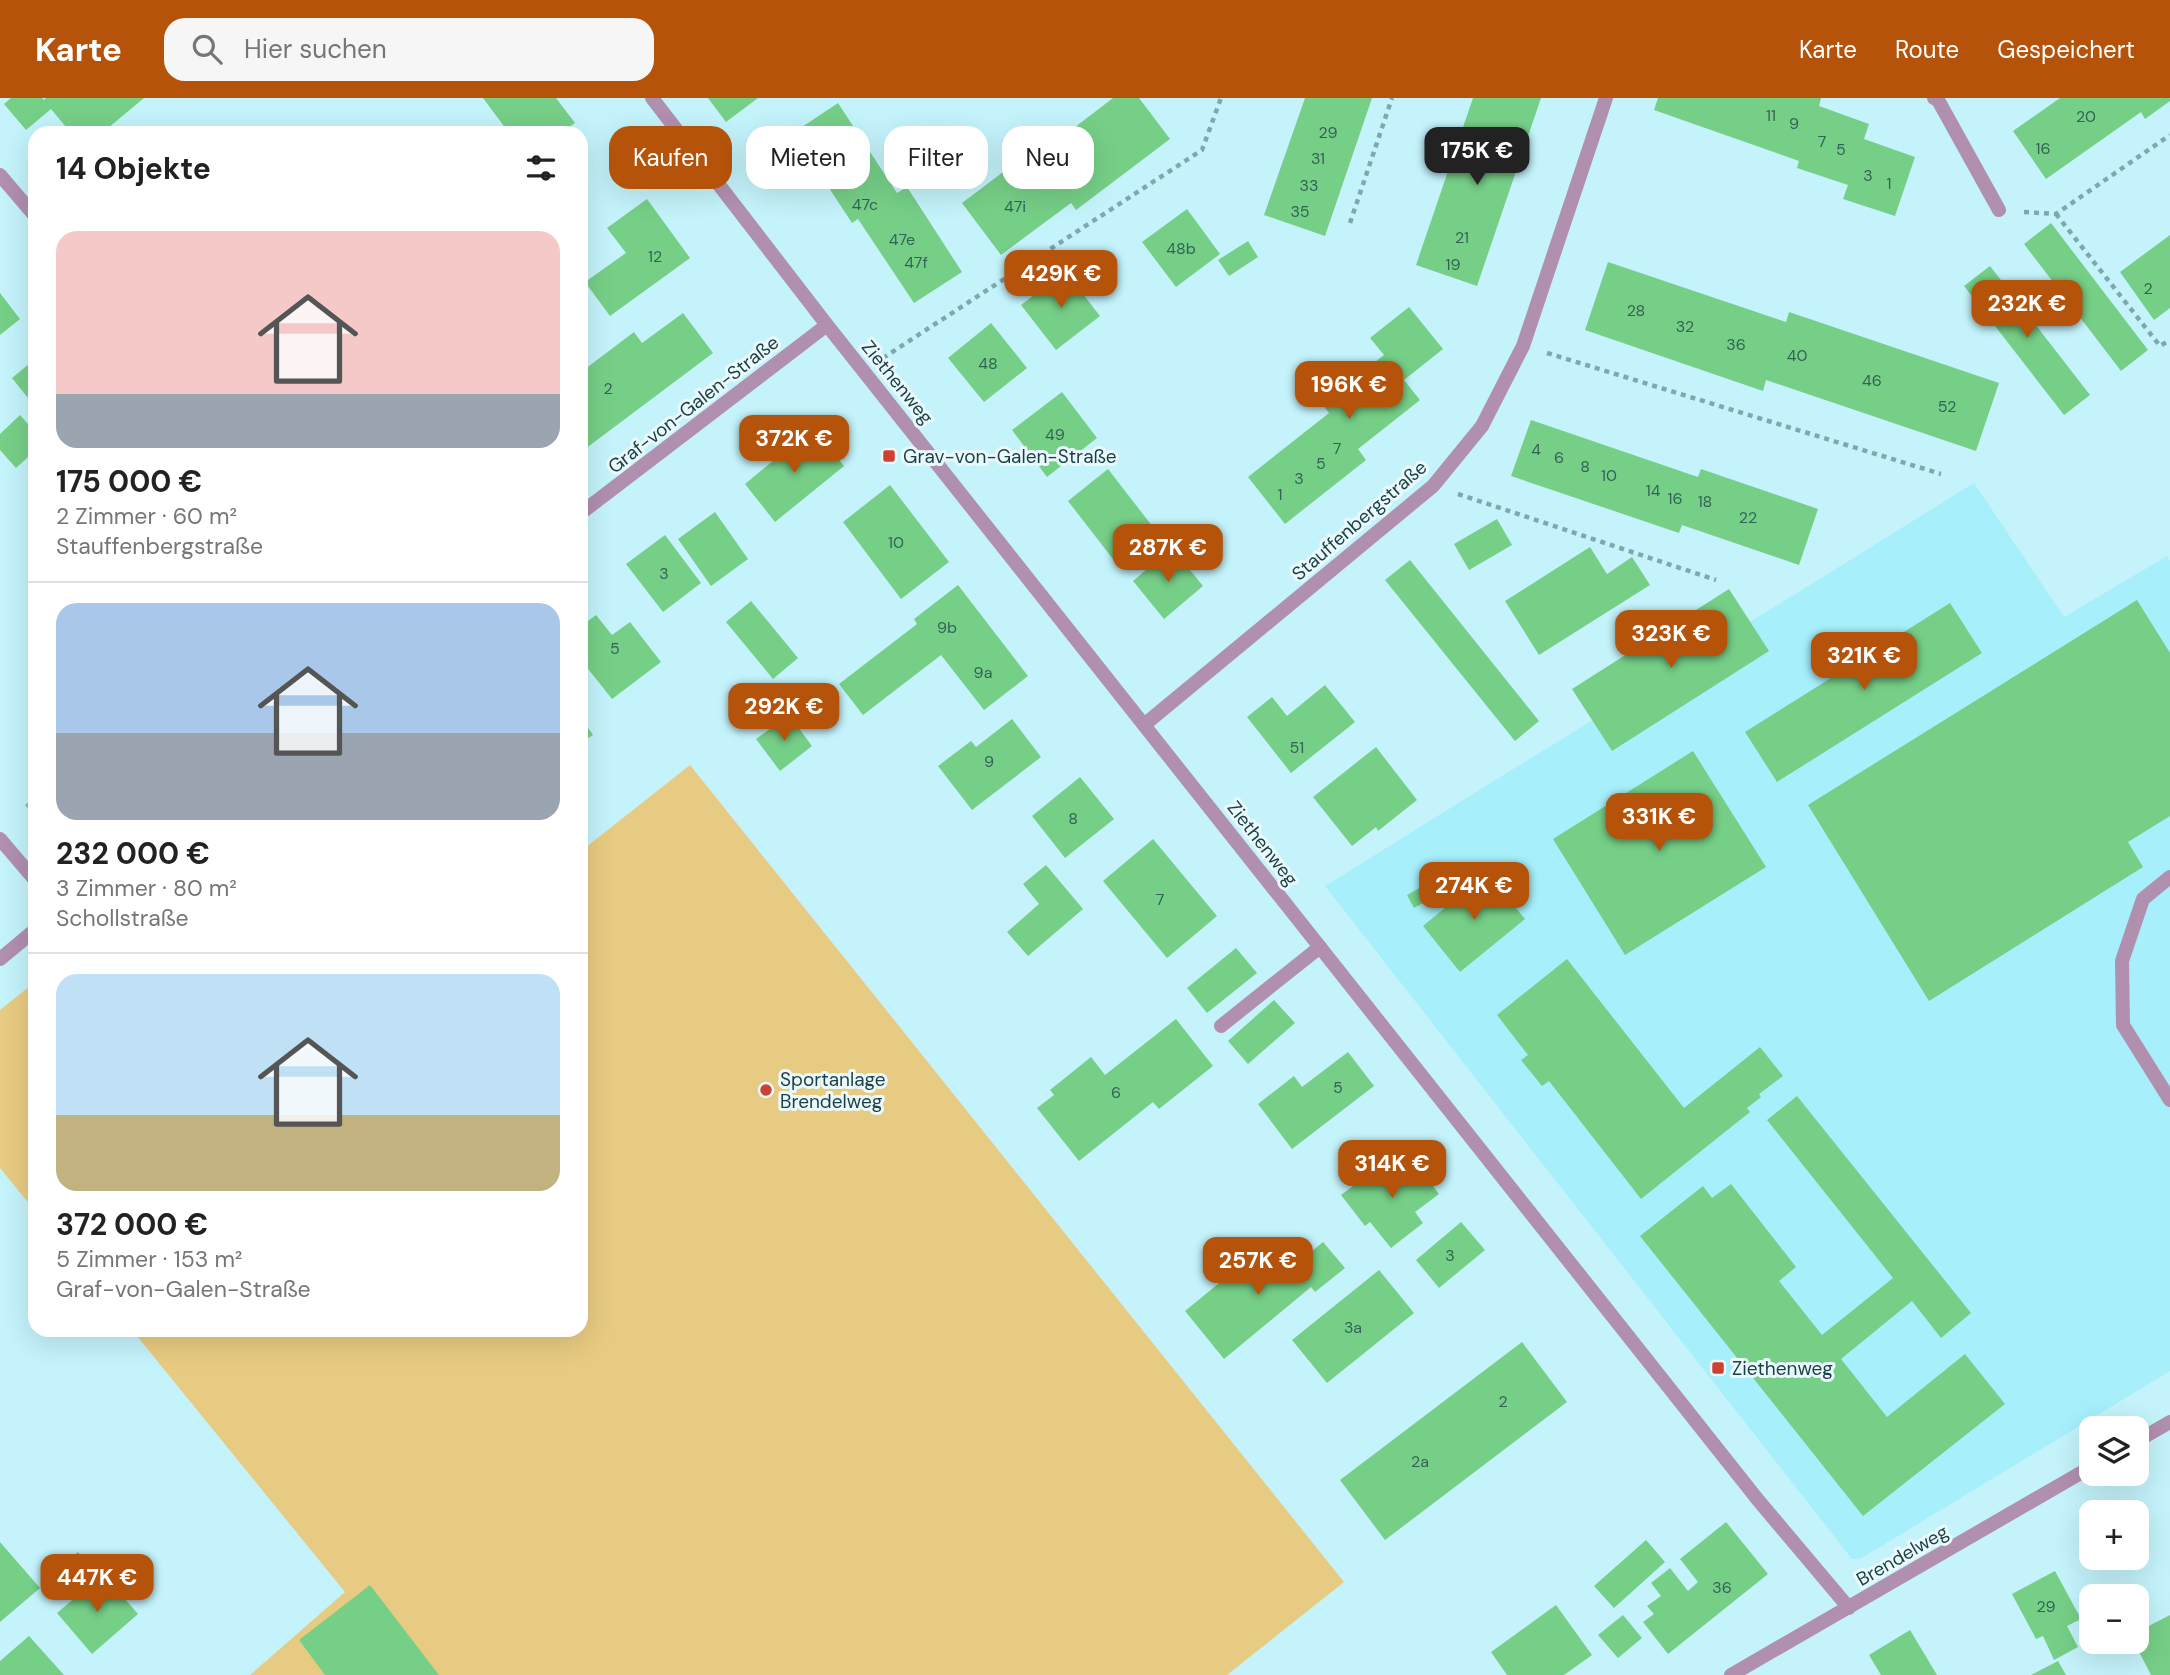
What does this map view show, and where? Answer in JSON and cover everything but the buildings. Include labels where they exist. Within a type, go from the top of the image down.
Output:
[{"type":"street","name":"Ziethenweg","points":[[652,98],[827,325],[1758,1500],[1849,1608]]},
{"type":"street","name":"Stauffenbergstraße","points":[[1144,725],[1433,486],[1482,426],[1523,346],[1606,98]]},
{"type":"street","points":[[1934,98],[1938,100],[1999,210]]},
{"type":"street","points":[[0,174],[28,208]]},
{"type":"street","name":"Graf-von-Galen-Straße","points":[[588,508],[827,325]]},
{"type":"street","points":[[0,839],[28,872]]},
{"type":"street","points":[[2170,877],[2143,899],[2122,961],[2123,1025],[2170,1100]]},
{"type":"street","points":[[0,958],[28,936]]},
{"type":"street","points":[[1221,1026],[1320,947]]},
{"type":"street","points":[[2149,1434],[2170,1422]]},
{"type":"street","name":"Brendelweg","points":[[1731,1675],[2079,1474]]},
{"type":"path","points":[[864,370],[1202,150],[1221,98]]},
{"type":"path","points":[[1350,223],[1392,98]]},
{"type":"path","points":[[1999,210],[2056,214],[2170,135]]},
{"type":"path","points":[[2056,214],[2160,346],[2170,340]]},
{"type":"path","points":[[1523,346],[1941,474]]},
{"type":"path","points":[[1433,486],[1716,580]]},
{"type":"shaded area","points":[[1974,483],[2064,617],[2167,556],[2170,561],[2170,1371],[2096,1416],[2079,1416],[2079,1426],[1860,1559],[1852,1559],[1325,886]]},
{"type":"shaded area","name":"Sportanlage Brendelweg","points":[[690,765],[1344,1582],[1227,1675],[250,1675],[345,1592],[138,1337],[588,1337],[588,845]]},
{"type":"shaded area","points":[[28,988],[28,1202],[0,1168],[0,1010]]},
{"type":"place","name":"Grav-von-Galen-Straße","points":[[889,456]]},
{"type":"place","name":"Sportanlage Brendelweg","points":[[766,1090]]},
{"type":"place","name":"Ziethenweg","points":[[1718,1368]]}]
